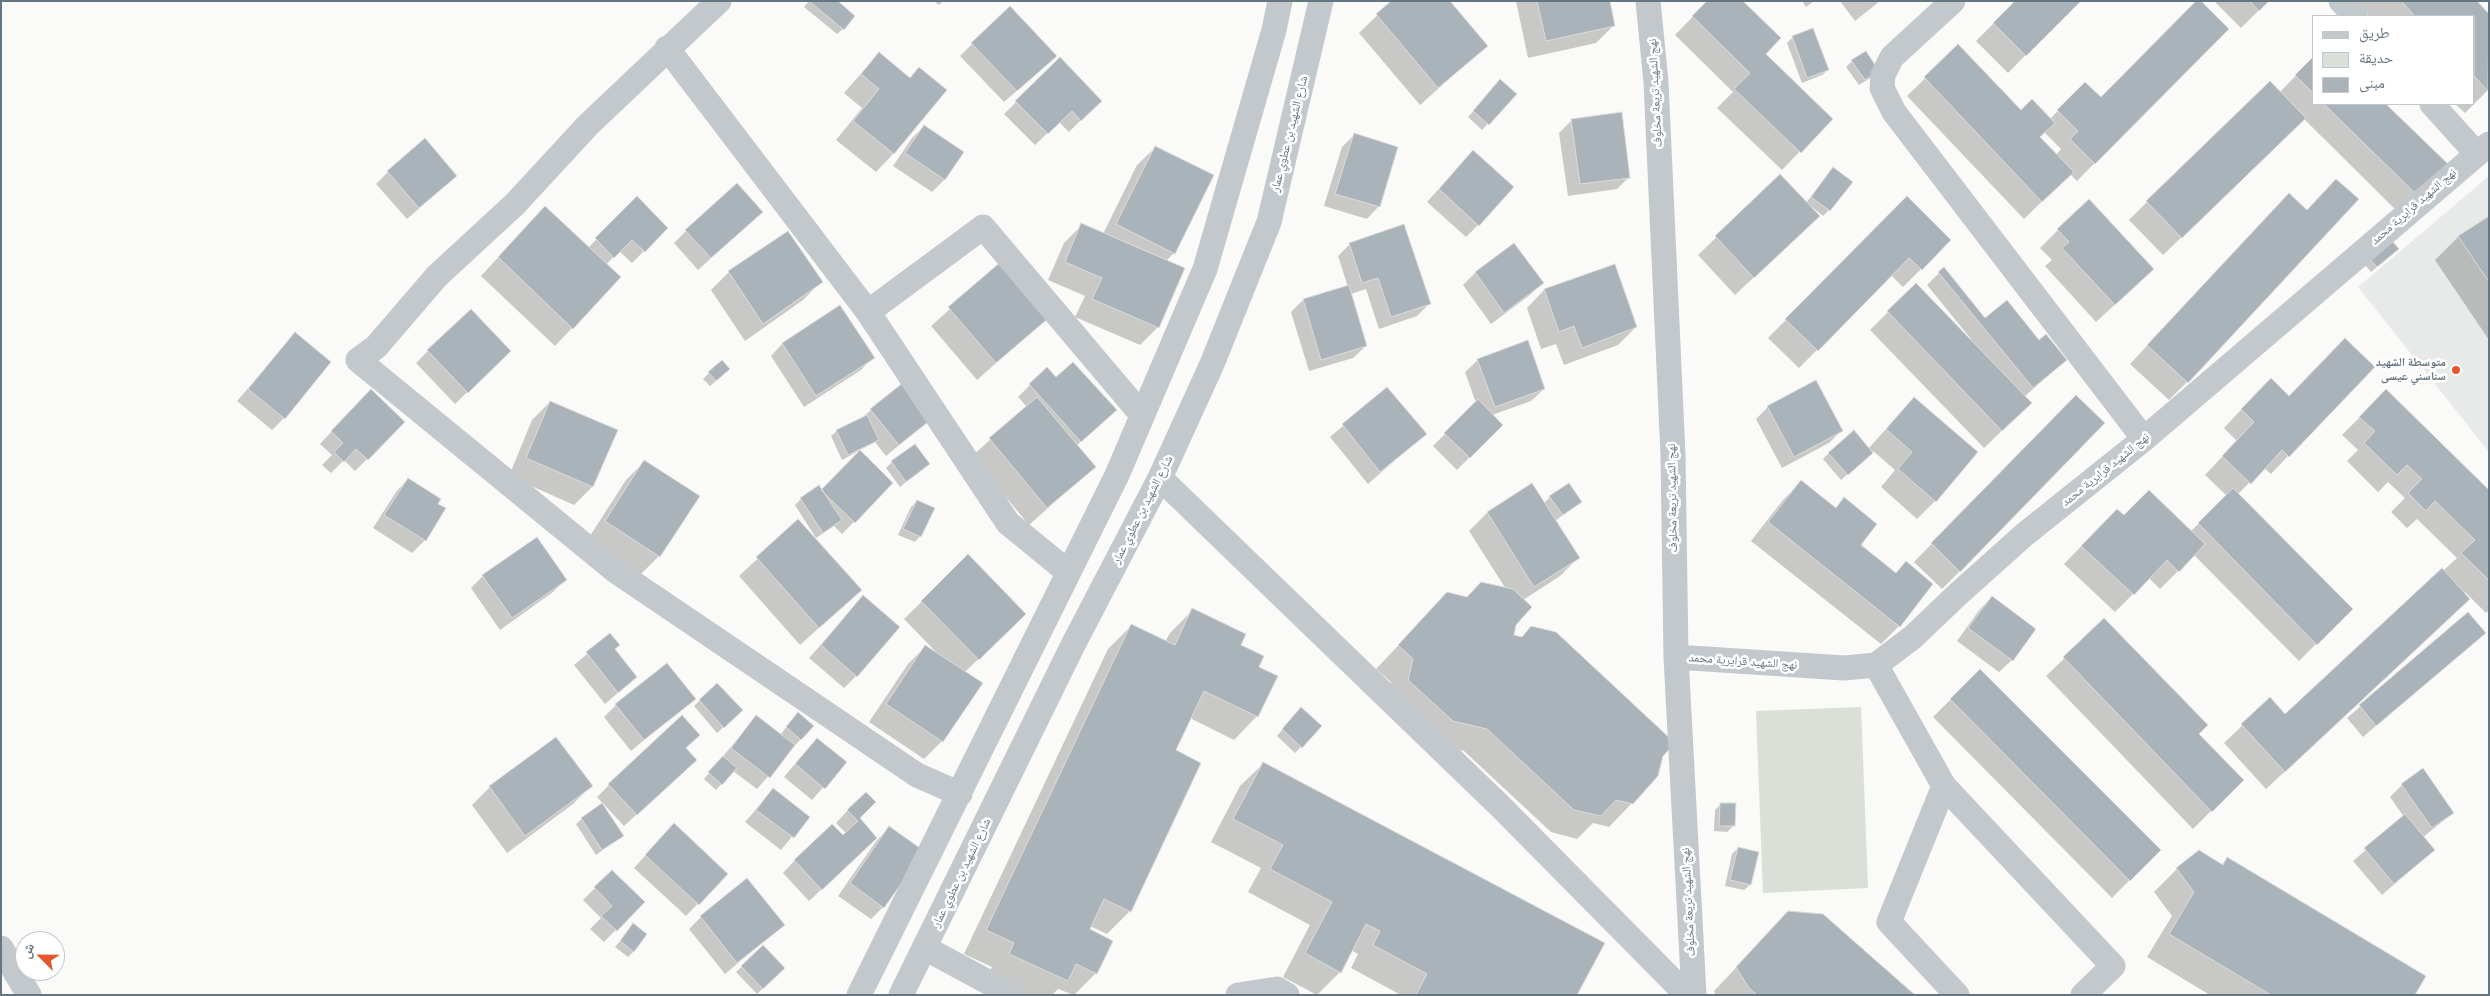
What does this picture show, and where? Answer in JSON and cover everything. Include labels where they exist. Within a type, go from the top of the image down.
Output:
[{"type":"street","points":[[719,1],[667,48],[588,125],[515,204],[438,276],[376,347],[358,360],[617,572],[917,775],[960,794]]},
{"type":"street","points":[[859,995],[1117,475],[1205,269],[1274,30],[1280,1]]},
{"type":"street","name":"شارع الشهيد بن عطوي عمار","points":[[901,995],[1073,645],[1160,478],[1212,364],[1269,222],[1321,1]]},
{"type":"street","name":"نهج الشهيد تريعة مخلوف","points":[[1648,1],[1656,82],[1673,455],[1676,657],[1694,995]]},
{"type":"street","points":[[1953,1],[1892,57],[1883,75],[1882,88],[1900,120],[2144,439]]},
{"type":"street","points":[[2341,1],[2353,15]]},
{"type":"street","points":[[667,48],[868,312],[1008,523],[1068,572]]},
{"type":"street","points":[[2433,105],[2483,149]]},
{"type":"street","name":"نهج الشهيد قرايرية محمد","points":[[1676,657],[1844,668],[1876,665],[1913,637],[2024,535],[2144,439],[2483,149]]},
{"type":"street","points":[[868,312],[983,227],[1142,415]]},
{"type":"street","points":[[1160,478],[1500,806],[1687,995]]},
{"type":"street","points":[[1876,665],[1944,786],[2113,966],[2083,995]]},
{"type":"street","points":[[1944,786],[1889,922],[1957,995]]},
{"type":"street","points":[[1,948],[29,995]]},
{"type":"street","points":[[925,948],[1012,995]]},
{"type":"street","points":[[1238,995],[1276,990],[1287,995]]},
{"type":"shaded area","name":"متوسطة الشهيد سناسني عيسى","points":[[2489,176],[2489,452],[2358,287]]},
{"type":"green space","points":[[1861,707],[1868,888],[1763,893],[1756,711]]},
{"type":"building","points":[[809,1],[838,1],[855,16],[844,30]]},
{"type":"building","points":[[1391,1],[1450,1],[1488,46],[1438,88],[1376,14]]},
{"type":"building","points":[[1537,1],[1610,1],[1615,26],[1546,41]]},
{"type":"building","points":[[1707,1],[1743,1],[1781,38],[1766,54],[1833,119],[1801,153],[1734,89],[1750,73],[1692,16]]},
{"type":"building","points":[[2015,1],[2081,1],[2026,56],[1993,23]]},
{"type":"building","points":[[2196,1],[2201,1],[2229,29],[2095,164],[2070,139],[2078,131],[2057,110],[2085,82],[2101,97]]},
{"type":"building","points":[[2250,1],[2269,1],[2259,11]]},
{"type":"building","points":[[2401,1],[2477,1],[2489,14],[2488,91],[2475,77],[2475,15],[2414,15]]},
{"type":"building","points":[[1010,6],[1057,56],[1017,91],[971,43]]},
{"type":"building","points":[[1813,28],[1829,70],[1807,78],[1792,36]]},
{"type":"building","points":[[1958,44],[2021,110],[2032,99],[2055,123],[2040,137],[2074,172],[2042,202],[1924,77]]},
{"type":"building","points":[[1866,51],[1879,71],[1865,80],[1851,60]]},
{"type":"building","points":[[879,52],[910,78],[919,67],[947,90],[894,154],[853,121],[879,89],[861,74]]},
{"type":"building","points":[[1060,57],[1102,101],[1081,121],[1072,111],[1048,134],[1015,101]]},
{"type":"building","points":[[2312,58],[2312,92],[2295,75]]},
{"type":"building","points":[[1500,79],[1517,94],[1489,125],[1473,111]]},
{"type":"building","points":[[2270,81],[2306,118],[2182,238],[2146,201]]},
{"type":"building","points":[[2325,105],[2387,105],[2449,165],[2419,197]]},
{"type":"building","points":[[1622,112],[1630,178],[1580,184],[1571,119]]},
{"type":"building","points":[[924,125],[964,152],[945,180],[905,153]]},
{"type":"building","points":[[1354,133],[1398,147],[1380,207],[1335,194]]},
{"type":"building","points":[[425,138],[457,176],[419,208],[387,171]]},
{"type":"building","points":[[1155,146],[1214,175],[1175,254],[1116,224]]},
{"type":"building","points":[[1473,150],[1514,187],[1479,226],[1439,189]]},
{"type":"building","points":[[1833,167],[1853,182],[1830,211],[1811,197]]},
{"type":"building","points":[[1780,174],[1820,216],[1754,278],[1715,236]]},
{"type":"building","points":[[2336,179],[2359,199],[2188,383],[2147,345],[2289,193],[2307,210]]},
{"type":"building","points":[[737,183],[763,212],[711,258],[685,230]]},
{"type":"building","points":[[637,196],[668,228],[645,252],[632,240],[614,258],[595,238]]},
{"type":"building","points":[[1907,196],[1951,240],[1922,270],[1909,258],[1818,351],[1785,319]]},
{"type":"building","points":[[2089,199],[2154,269],[2115,305],[2062,248],[2069,242],[2057,229]]},
{"type":"building","points":[[545,206],[621,277],[573,329],[498,257]]},
{"type":"building","points":[[2489,216],[2489,282],[2458,236]]},
{"type":"building","points":[[1081,223],[1185,268],[1159,328],[1092,299],[1102,278],[1065,262]]},
{"type":"building","points":[[1404,224],[1431,304],[1391,317],[1378,278],[1362,283],[1349,243]]},
{"type":"building","points":[[788,231],[823,282],[763,324],[728,271]]},
{"type":"building","points":[[2387,235],[2399,249],[2377,267],[2365,254]]},
{"type":"building","points":[[1514,243],[1544,283],[1504,313],[1475,272]]},
{"type":"building","points":[[1003,260],[1051,316],[996,363],[948,307]]},
{"type":"building","points":[[1615,264],[1637,327],[1582,348],[1574,326],[1559,332],[1544,289]]},
{"type":"building","points":[[1944,267],[1985,318],[2007,300],[2039,340],[2046,334],[2067,360],[2033,388],[1938,272]]},
{"type":"building","points":[[1916,283],[2032,403],[2002,431],[1887,311]]},
{"type":"building","points":[[1349,285],[1367,346],[1321,360],[1303,299]]},
{"type":"building","points":[[840,305],[875,358],[816,396],[782,343]]},
{"type":"building","points":[[471,309],[511,351],[468,393],[427,350]]},
{"type":"building","points":[[295,332],[331,362],[285,419],[248,389]]},
{"type":"building","points":[[2345,338],[2375,367],[2289,457],[2282,450],[2251,484],[2222,456],[2254,422],[2241,409],[2271,378],[2289,396]]},
{"type":"building","points":[[1528,340],[1545,389],[1495,407],[1477,359]]},
{"type":"building","points":[[722,360],[730,369],[716,381],[708,372]]},
{"type":"building","points":[[1073,362],[1117,410],[1081,442],[1029,384],[1047,367],[1056,377]]},
{"type":"building","points":[[1816,380],[1843,431],[1794,457],[1767,406]]},
{"type":"building","points":[[904,382],[933,418],[899,445],[870,409]]},
{"type":"building","points":[[1387,387],[1427,434],[1380,472],[1342,424]]},
{"type":"building","points":[[371,389],[405,422],[368,460],[356,449],[344,462],[334,452],[343,443],[331,431]]},
{"type":"building","points":[[2386,389],[2489,490],[2489,580],[2461,553],[2475,540],[2435,501],[2426,511],[2408,493],[2422,479],[2407,465],[2397,475],[2364,443],[2375,431],[2359,417]]},
{"type":"building","points":[[2076,395],[2105,423],[1960,572],[1931,543]]},
{"type":"building","points":[[1037,397],[1096,467],[1047,508],[989,438]]},
{"type":"building","points":[[1914,397],[1978,452],[1936,502],[1898,469],[1912,452],[1886,429]]},
{"type":"building","points":[[1478,399],[1503,425],[1470,458],[1444,433]]},
{"type":"building","points":[[550,401],[618,430],[593,487],[526,458]]},
{"type":"building","points":[[867,415],[879,440],[848,455],[836,430]]},
{"type":"building","points":[[1854,430],[1873,453],[1848,475],[1828,453]]},
{"type":"building","points":[[915,444],[930,464],[906,482],[891,461]]},
{"type":"building","points":[[860,450],[893,483],[855,523],[821,490]]},
{"type":"building","points":[[644,460],[700,496],[660,557],[605,521]]},
{"type":"building","points":[[408,478],[441,499],[438,504],[446,508],[426,541],[384,515]]},
{"type":"building","points":[[1801,480],[1836,508],[1844,497],[1877,524],[1861,545],[1896,573],[1906,561],[1933,584],[1900,627],[1768,522]]},
{"type":"building","points":[[1532,483],[1580,558],[1534,587],[1487,512]]},
{"type":"building","points":[[1569,483],[1582,502],[1563,515],[1549,496]]},
{"type":"building","points":[[819,485],[842,520],[823,533],[800,498]]},
{"type":"building","points":[[2233,488],[2353,609],[2317,645],[2198,523]]},
{"type":"building","points":[[2149,490],[2205,544],[2179,572],[2167,560],[2134,595],[2081,546],[2117,509],[2124,515]]},
{"type":"building","points":[[917,500],[935,508],[921,537],[903,529]]},
{"type":"building","points":[[798,519],[862,590],[819,628],[756,557]]},
{"type":"building","points":[[537,537],[567,580],[512,618],[482,575]]},
{"type":"building","points":[[968,554],[1026,614],[979,660],[921,601]]},
{"type":"building","points":[[2442,568],[2470,599],[2285,772],[2241,724],[2270,697],[2285,714]]},
{"type":"building","points":[[1481,582],[1513,589],[1532,607],[1516,625],[1514,635],[1522,637],[1531,626],[1556,632],[1675,743],[1663,756],[1658,776],[1633,804],[1616,800],[1601,816],[1574,810],[1487,729],[1453,721],[1408,680],[1413,659],[1398,645],[1447,592],[1467,597]]},
{"type":"building","points":[[863,595],[900,627],[857,677],[821,645]]},
{"type":"building","points":[[1992,596],[2036,629],[2013,661],[1968,628]]},
{"type":"building","points":[[1192,608],[1246,634],[1241,645],[1264,656],[1259,667],[1278,676],[1258,717],[1204,691],[1176,750],[1201,763],[1131,912],[1104,899],[1090,929],[1113,941],[1097,974],[1076,964],[1068,981],[1009,954],[1014,943],[986,930],[1131,624],[1175,645]]},
{"type":"building","points":[[2468,612],[2486,633],[2376,726],[2359,705]]},
{"type":"building","points":[[2104,618],[2208,725],[2199,734],[2244,780],[2212,812],[2063,657]]},
{"type":"building","points":[[610,633],[620,645],[615,649],[637,677],[618,693],[586,652]]},
{"type":"building","points":[[925,645],[983,683],[943,742],[886,704]]},
{"type":"building","points":[[667,663],[696,699],[644,740],[615,704]]},
{"type":"building","points":[[1980,669],[2161,850],[2130,881],[1950,699]]},
{"type":"building","points":[[717,683],[743,710],[724,728],[699,700]]},
{"type":"building","points":[[1301,707],[1322,726],[1302,748],[1282,729]]},
{"type":"building","points":[[798,712],[814,726],[801,740],[786,727]]},
{"type":"building","points":[[682,715],[700,735],[686,748],[697,760],[637,815],[608,784]]},
{"type":"building","points":[[756,715],[795,745],[770,778],[731,748]]},
{"type":"building","points":[[556,737],[593,786],[525,836],[489,786]]},
{"type":"building","points":[[817,738],[847,762],[825,789],[795,764]]},
{"type":"building","points":[[723,756],[737,768],[722,785],[708,772]]},
{"type":"building","points":[[1263,762],[1605,943],[1577,995],[1416,995],[1427,974],[1373,945],[1380,931],[1366,924],[1341,973],[1305,953],[1332,902],[1270,869],[1283,845],[1233,819]]},
{"type":"building","points":[[2423,768],[2454,813],[2432,828],[2401,784]]},
{"type":"building","points":[[773,788],[810,817],[794,838],[756,810]]},
{"type":"building","points":[[866,792],[876,802],[860,818],[877,838],[822,890],[794,860],[832,824],[843,835],[858,821],[847,810]]},
{"type":"building","points":[[602,803],[624,836],[602,850],[581,818]]},
{"type":"building","points":[[1720,803],[1736,803],[1735,826],[1719,826]]},
{"type":"building","points":[[2405,814],[2435,850],[2394,884],[2364,848]]},
{"type":"building","points":[[674,823],[728,874],[699,905],[645,855]]},
{"type":"building","points":[[889,826],[924,851],[884,908],[850,883]]},
{"type":"building","points":[[1738,847],[1759,852],[1751,885],[1730,880]]},
{"type":"building","points":[[2199,850],[2223,865],[2227,857],[2426,976],[2415,995],[2271,995],[2169,934],[2194,892],[2176,868]]},
{"type":"building","points":[[612,870],[645,902],[617,931],[601,916],[612,906],[594,887]]},
{"type":"building","points":[[747,878],[785,925],[737,963],[700,916]]},
{"type":"building","points":[[1788,911],[1823,914],[1915,995],[1757,995],[1749,988],[1736,967]]},
{"type":"building","points":[[633,923],[647,934],[634,952],[620,941]]},
{"type":"building","points":[[763,945],[785,968],[763,989],[741,966]]},
{"type":"place","name":"متوسطة الشهيد سناسني عيسى","points":[[2456,370]]}]
